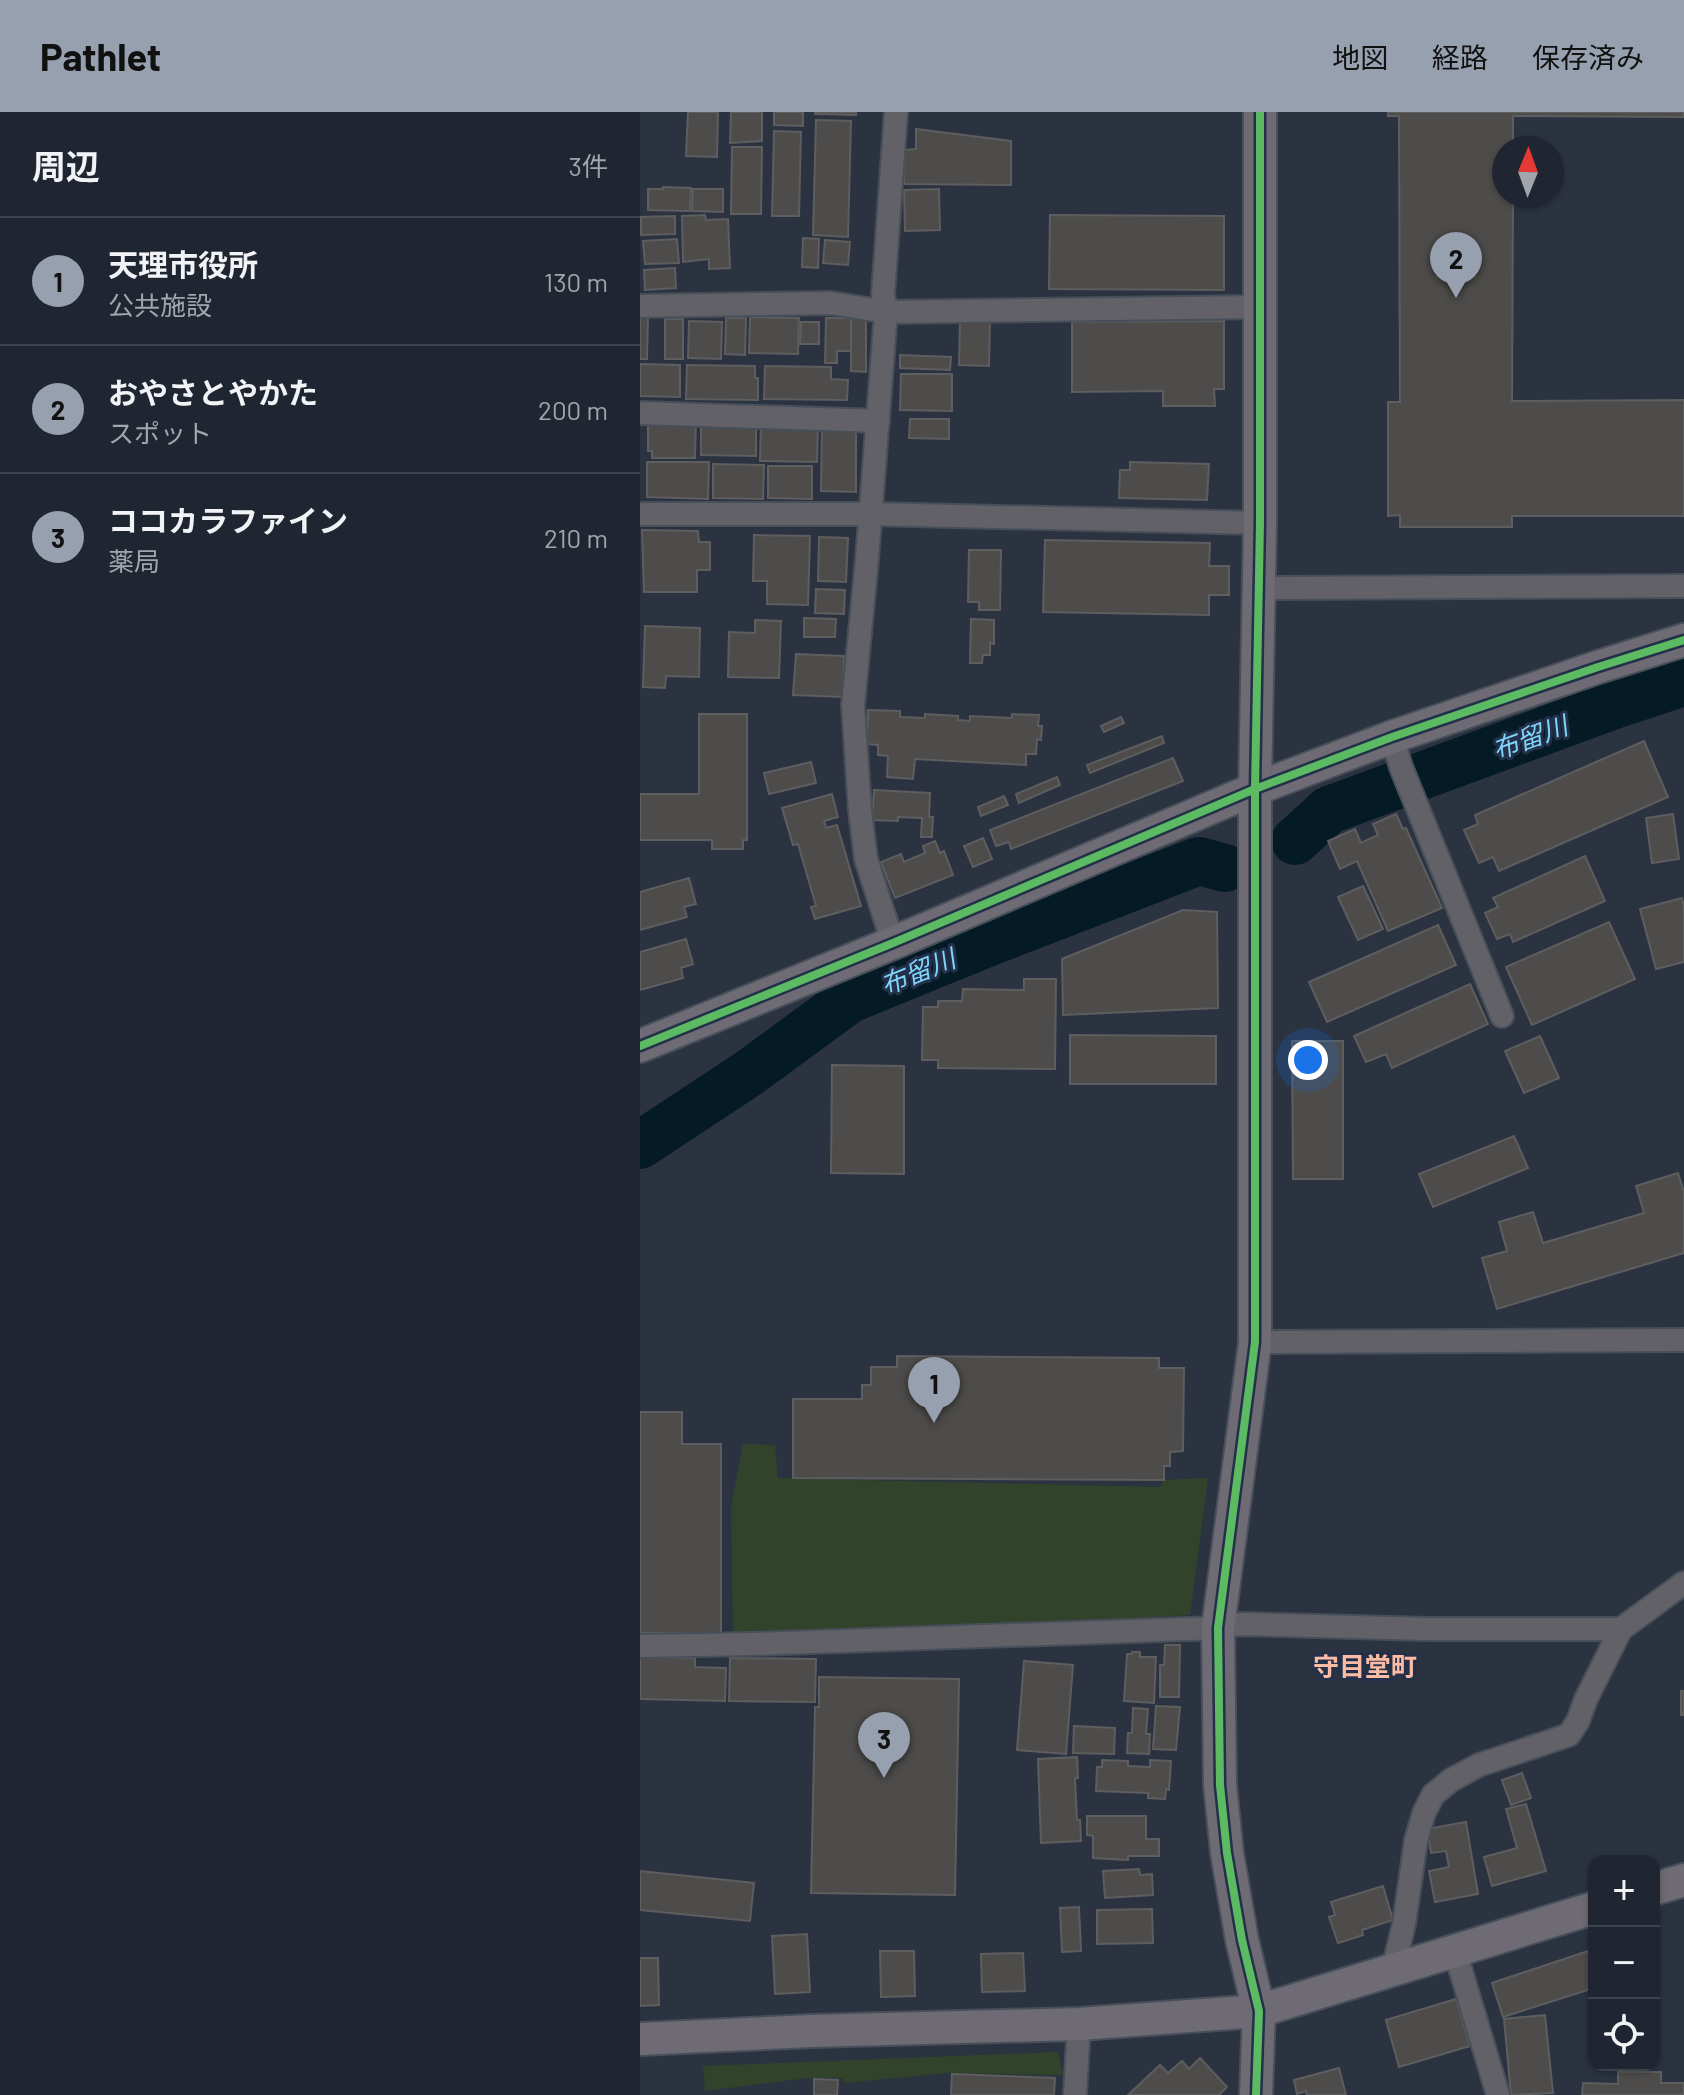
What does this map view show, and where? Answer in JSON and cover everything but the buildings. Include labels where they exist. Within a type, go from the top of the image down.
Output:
[{"type":"street","points":[[893,943],[866,859],[855,762],[853,705],[886,312],[883,295],[896,112]]},
{"type":"street","points":[[1256,2095],[1259,2011],[1242,1940],[1227,1853],[1219,1770],[1218,1628],[1255,1342],[1260,112]]},
{"type":"street","points":[[640,306],[831,303],[886,312],[1259,307]]},
{"type":"street","points":[[640,413],[878,421]]},
{"type":"street","points":[[640,514],[871,514],[1260,523]]},
{"type":"street","points":[[1259,588],[1684,586]]},
{"type":"street","points":[[640,1046],[893,943],[1255,789],[1396,752],[1598,667],[1684,640]]},
{"type":"street","points":[[1396,752],[1502,1016]]},
{"type":"street","points":[[1255,1342],[1684,1340]]},
{"type":"street","points":[[1393,1969],[1404,1924],[1416,1840],[1433,1795],[1451,1780],[1479,1765],[1569,1735],[1621,1629],[1684,1583]]},
{"type":"street","points":[[640,1646],[1218,1628],[1240,1624],[1427,1629],[1621,1629]]},
{"type":"street","points":[[1660,1887],[1684,1880]]},
{"type":"street","points":[[640,2039],[1079,2024],[1259,2011],[1588,1910]]},
{"type":"street","points":[[1455,1951],[1498,2095]]},
{"type":"street","points":[[1075,2095],[1079,2024]]},
{"type":"green space","points":[[743,1444],[775,1445],[778,1478],[1160,1487],[1164,1480],[1208,1478],[1190,1615],[733,1638],[731,1507]]},
{"type":"green space","points":[[1058,2052],[1063,2075],[947,2073],[844,2083],[842,2078],[808,2078],[705,2091],[703,2066]]},
{"type":"waterway","name":"布留川","points":[[1295,841],[1329,810],[1684,682]]},
{"type":"waterway","name":"布留川","points":[[640,1145],[749,1073],[850,999],[1199,861],[1225,868]]},
{"type":"cycle path","points":[[1256,2095],[1259,2011],[1242,1940],[1227,1853],[1220,1785],[1218,1628],[1255,1342],[1260,112]]},
{"type":"cycle path","points":[[640,1046],[893,943],[1255,789],[1392,737],[1684,640]]},
{"type":"place","name":"おやさとやかた","points":[[1456,298]]},
{"type":"place","name":"天理市役所","points":[[934,1423]]},
{"type":"place","name":"ココカラファイン","points":[[884,1778]]},
{"type":"district","name":"守目堂町","points":[[1365,1667]]}]
